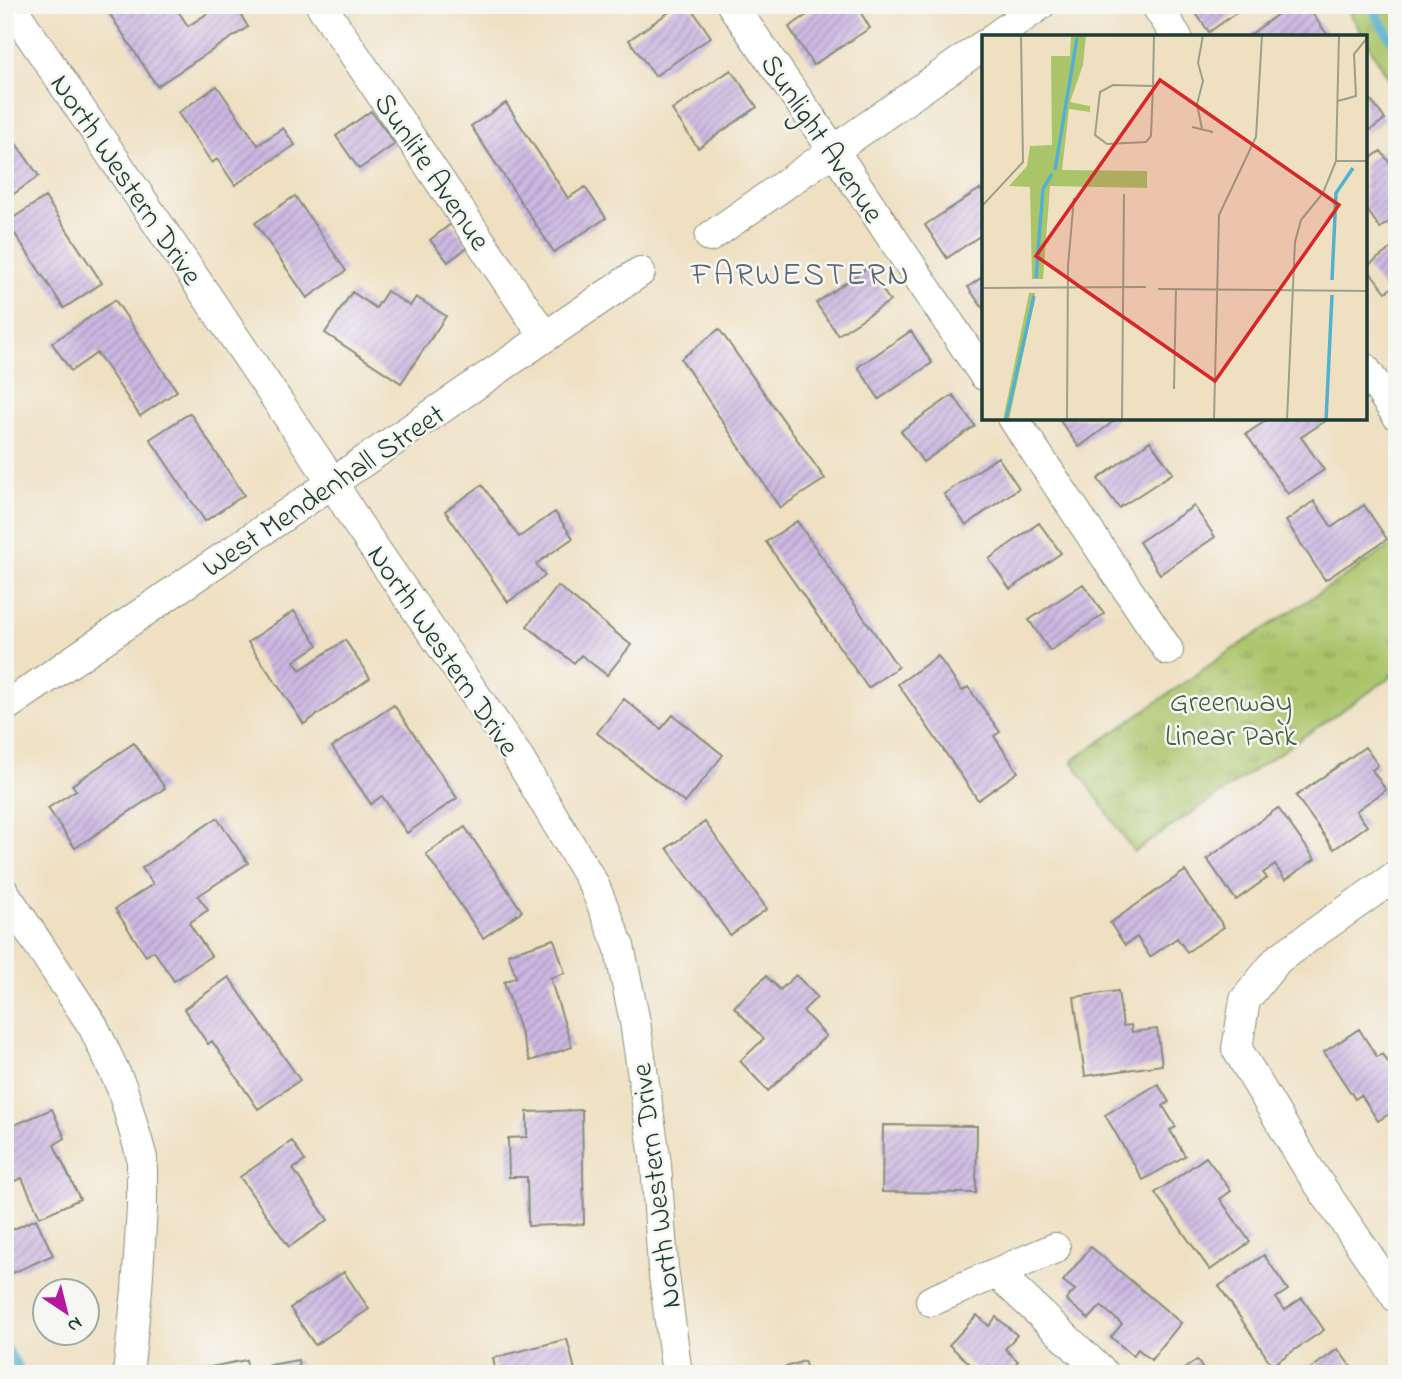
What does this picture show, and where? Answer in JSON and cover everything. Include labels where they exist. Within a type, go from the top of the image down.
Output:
[{"type":"street","name":"North Western Drive","points":[[10,5],[333,483],[357,523],[516,754],[594,885],[620,946],[635,1023],[656,1164],[663,1268],[677,1374]]},
{"type":"street","name":"Sunlite Avenue","points":[[321,5],[545,337]]},
{"type":"street","name":"Sunlight Avenue","points":[[732,5],[834,151],[982,372]]},
{"type":"street","points":[[998,35],[1040,5]]},
{"type":"street","points":[[1156,5],[1176,35]]},
{"type":"street","points":[[710,237],[982,46]]},
{"type":"street","name":"West Mendenhall Street","points":[[5,708],[640,272]]},
{"type":"street","points":[[1367,372],[1397,415]]},
{"type":"street","points":[[1014,420],[1168,650]]},
{"type":"street","points":[[1397,875],[1278,959],[1245,1000],[1237,1049],[1308,1168],[1397,1298]]},
{"type":"street","points":[[5,894],[93,1026],[121,1088],[142,1158],[142,1208],[128,1374]]},
{"type":"street","points":[[931,1301],[1055,1248]]},
{"type":"street","points":[[997,1273],[1104,1374]]},
{"type":"green space","points":[[1345,5],[1397,5],[1397,92],[1367,42],[1367,35],[1363,35]]},
{"type":"green space","name":"Greenway Linear Park","points":[[1397,542],[1397,673],[1134,852],[1072,761],[1227,653]]},
{"type":"building","points":[[104,5],[174,5],[188,26],[220,5],[235,5],[248,27],[157,86]]},
{"type":"building","points":[[679,5],[689,5],[711,37],[655,76],[629,40]]},
{"type":"building","points":[[822,5],[856,5],[870,28],[813,65],[789,27]]},
{"type":"building","points":[[1190,5],[1247,5],[1209,32]]},
{"type":"building","points":[[1290,5],[1306,5],[1328,35],[1250,35]]},
{"type":"building","points":[[731,70],[757,107],[698,148],[672,110]]},
{"type":"building","points":[[217,86],[258,145],[283,128],[295,145],[235,185],[217,159],[212,163],[178,113]]},
{"type":"building","points":[[1367,95],[1385,119],[1367,132]]},
{"type":"building","points":[[506,103],[568,198],[585,187],[606,218],[554,252],[471,126]]},
{"type":"building","points":[[371,111],[395,144],[359,169],[336,136]]},
{"type":"building","points":[[5,128],[39,176],[5,200]]},
{"type":"building","points":[[1381,151],[1397,173],[1397,216],[1380,228],[1367,210],[1367,161]]},
{"type":"building","points":[[980,189],[982,192],[982,234],[947,258],[925,225]]},
{"type":"building","points":[[295,196],[346,271],[307,298],[255,223]]},
{"type":"building","points":[[45,197],[102,283],[64,308],[7,222]]},
{"type":"building","points":[[451,224],[469,246],[448,262],[430,240]]},
{"type":"building","points":[[1397,244],[1397,284],[1386,292],[1367,266]]},
{"type":"building","points":[[867,268],[890,301],[838,335],[816,303]]},
{"type":"building","points":[[982,277],[982,307],[968,287]]},
{"type":"building","points":[[387,291],[410,306],[416,297],[446,316],[401,383],[325,333],[352,292],[376,308]]},
{"type":"building","points":[[115,300],[177,391],[140,416],[97,353],[71,371],[52,343]]},
{"type":"building","points":[[719,329],[825,479],[780,508],[681,359]]},
{"type":"building","points":[[911,331],[932,363],[879,399],[858,367]]},
{"type":"building","points":[[953,395],[975,426],[923,462],[901,431]]},
{"type":"building","points":[[190,413],[244,495],[205,521],[150,439]]},
{"type":"building","points":[[1059,420],[1115,420],[1079,447]]},
{"type":"building","points":[[1267,420],[1327,420],[1301,437],[1324,470],[1288,494],[1246,434]]},
{"type":"building","points":[[1150,441],[1173,473],[1119,508],[1098,479]]},
{"type":"building","points":[[998,457],[1019,488],[966,525],[944,494]]},
{"type":"building","points":[[482,485],[519,537],[555,512],[573,538],[536,564],[545,576],[508,602],[445,511]]},
{"type":"building","points":[[1314,501],[1332,527],[1364,505],[1387,539],[1325,580],[1286,521]]},
{"type":"building","points":[[1194,506],[1215,537],[1160,574],[1139,542]]},
{"type":"building","points":[[797,521],[898,667],[868,688],[766,542]]},
{"type":"building","points":[[1039,523],[1061,553],[1010,589],[989,559]]},
{"type":"building","points":[[1083,584],[1104,614],[1050,651],[1029,620]]},
{"type":"building","points":[[558,586],[631,645],[607,675],[581,655],[574,663],[527,626]]},
{"type":"building","points":[[294,611],[318,645],[294,661],[300,670],[345,640],[370,678],[304,724],[248,642]]},
{"type":"building","points":[[938,656],[962,691],[968,687],[1000,732],[994,736],[1018,772],[978,800],[898,684]]},
{"type":"building","points":[[624,699],[661,729],[673,715],[723,755],[685,803],[597,733]]},
{"type":"building","points":[[394,705],[457,798],[407,833],[382,796],[371,804],[332,747]]},
{"type":"building","points":[[134,743],[165,788],[75,848],[48,808],[76,790],[72,785]]},
{"type":"building","points":[[1365,747],[1378,765],[1372,770],[1386,790],[1356,811],[1367,826],[1334,849],[1296,796]]},
{"type":"building","points":[[1278,808],[1315,859],[1285,880],[1275,865],[1263,873],[1267,878],[1236,900],[1207,859]]},
{"type":"building","points":[[217,818],[248,863],[198,896],[208,910],[189,923],[211,956],[174,981],[154,951],[146,956],[115,909],[153,884],[142,868]]},
{"type":"building","points":[[705,822],[767,909],[730,935],[667,848]]},
{"type":"building","points":[[465,827],[522,911],[483,938],[426,854]]},
{"type":"building","points":[[1185,871],[1224,927],[1187,952],[1177,938],[1150,957],[1137,937],[1125,945],[1110,923]]},
{"type":"building","points":[[554,939],[565,973],[550,978],[572,1047],[530,1061],[504,982],[516,977],[508,954]]},
{"type":"building","points":[[796,975],[817,997],[803,1011],[826,1036],[768,1091],[740,1061],[764,1039],[734,1007],[766,976],[780,990]]},
{"type":"building","points":[[229,977],[300,1080],[258,1109],[212,1041],[208,1044],[184,1009]]},
{"type":"building","points":[[1118,991],[1123,1026],[1131,1025],[1132,1032],[1157,1029],[1162,1065],[1085,1076],[1074,997]]},
{"type":"building","points":[[1359,1029],[1377,1057],[1382,1054],[1395,1072],[1390,1076],[1397,1087],[1397,1109],[1378,1121],[1361,1095],[1355,1099],[1324,1052]]},
{"type":"building","points":[[1158,1084],[1169,1102],[1163,1106],[1176,1127],[1170,1130],[1185,1156],[1143,1180],[1105,1115]]},
{"type":"building","points":[[52,1109],[65,1138],[54,1145],[80,1199],[40,1217],[22,1178],[5,1185],[5,1129]]},
{"type":"building","points":[[582,1110],[584,1224],[528,1226],[527,1177],[509,1177],[508,1138],[527,1137],[527,1112]]},
{"type":"building","points":[[883,1125],[977,1126],[976,1193],[882,1192]]},
{"type":"building","points":[[292,1141],[305,1161],[293,1169],[328,1220],[289,1247],[240,1177]]},
{"type":"building","points":[[1206,1157],[1231,1191],[1220,1199],[1250,1242],[1210,1270],[1155,1193]]},
{"type":"building","points":[[36,1219],[53,1255],[6,1276],[5,1233]]},
{"type":"building","points":[[1091,1247],[1181,1323],[1151,1360],[1138,1349],[1133,1356],[1111,1337],[1122,1324],[1101,1306],[1089,1319],[1066,1300],[1075,1290],[1063,1281]]},
{"type":"building","points":[[1264,1255],[1288,1290],[1276,1298],[1285,1310],[1302,1298],[1324,1330],[1272,1365],[1219,1286]]},
{"type":"building","points":[[344,1272],[369,1309],[315,1345],[290,1308]]},
{"type":"building","points":[[977,1315],[989,1326],[996,1317],[1017,1335],[1005,1349],[1018,1361],[1007,1374],[971,1374],[976,1369],[949,1345]]},
{"type":"building","points":[[567,1339],[576,1374],[524,1374],[523,1369],[496,1374],[493,1358]]},
{"type":"building","points":[[1338,1349],[1356,1374],[1303,1374]]},
{"type":"building","points":[[246,1360],[248,1369],[298,1360],[301,1374],[201,1374],[200,1369]]},
{"type":"building","points":[[1197,1360],[1206,1374],[1177,1374]]},
{"type":"building","points":[[804,1361],[809,1374],[768,1374],[768,1373]]},
{"type":"waterway","points":[[1374,5],[1377,17],[1397,47]]},
{"type":"waterway","points":[[5,1347],[22,1374]]},
{"type":"district","name":"FARWESTERN","points":[[801,273]]}]
